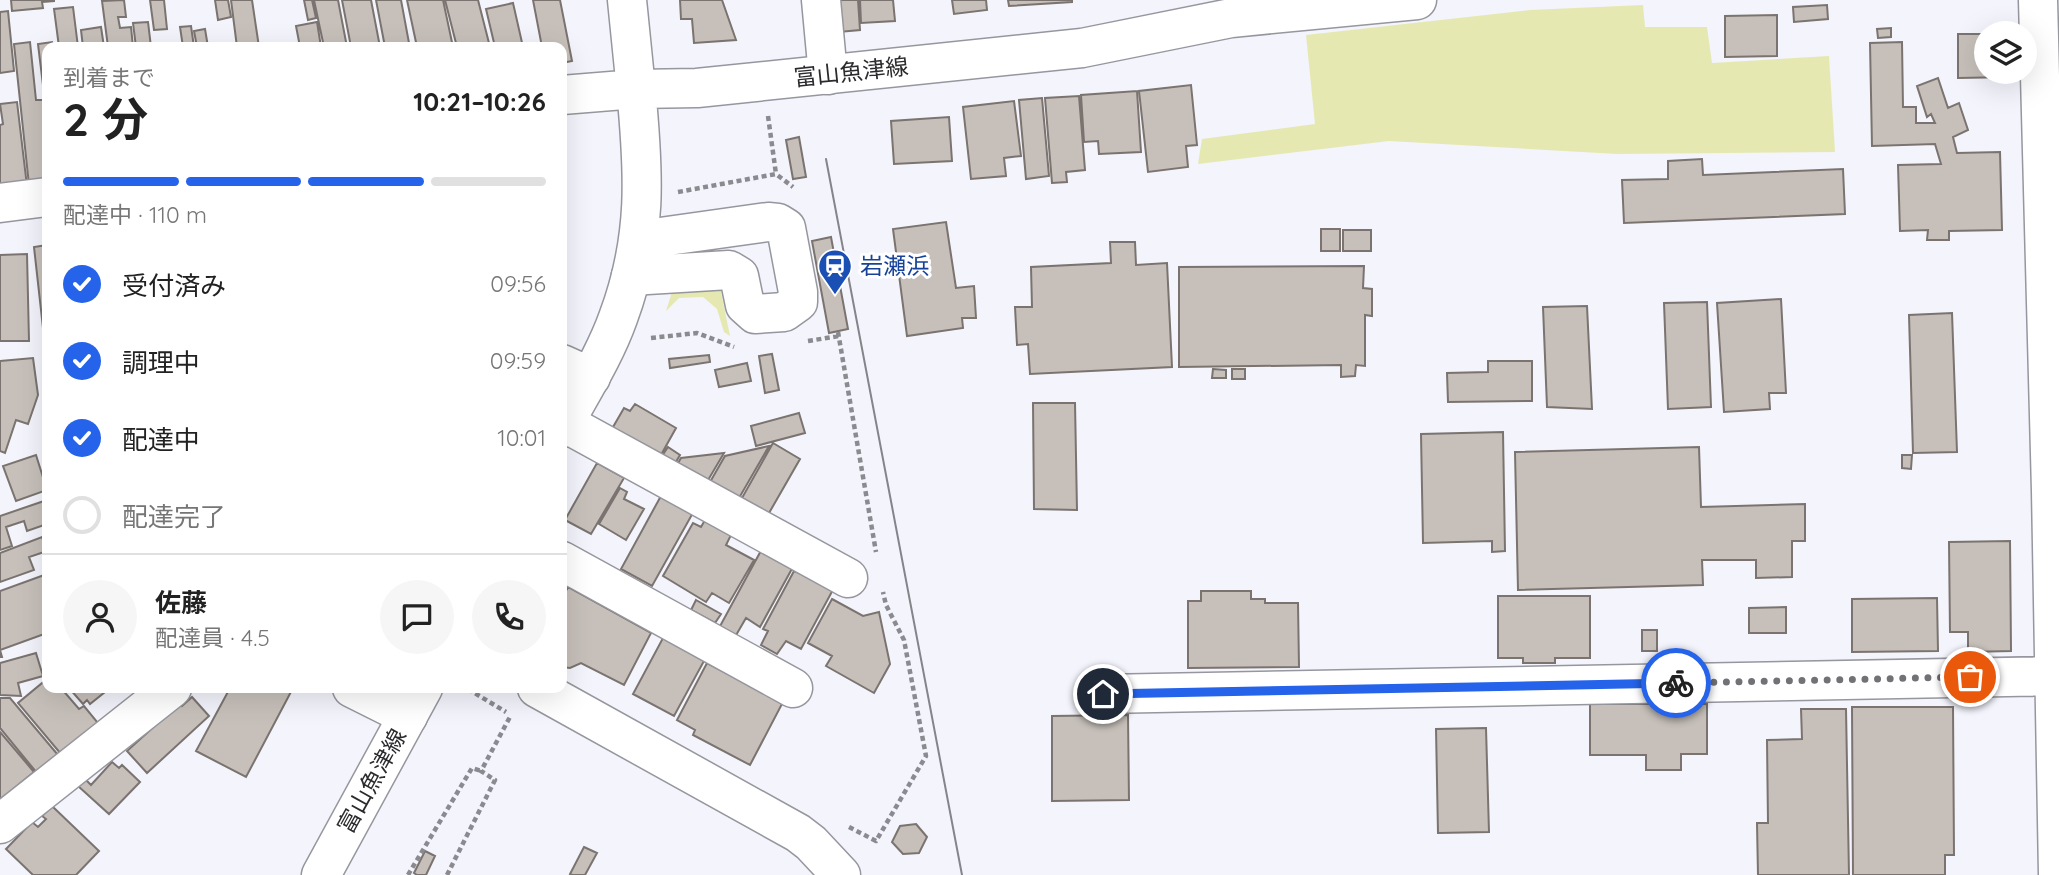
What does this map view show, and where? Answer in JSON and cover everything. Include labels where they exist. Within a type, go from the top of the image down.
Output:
[{"type":"street","points":[[567,408],[576,371],[618,319],[635,258],[643,203],[643,156],[627,0]]},
{"type":"street","points":[[821,0],[828,75]]},
{"type":"street","name":"富山魚津線","points":[[567,95],[697,88],[1082,48],[1231,18],[1418,0]]},
{"type":"street","points":[[2038,0],[2059,875]]},
{"type":"street","points":[[0,203],[42,198]]},
{"type":"street","points":[[567,427],[869,574]]},
{"type":"street","points":[[567,564],[793,688]]},
{"type":"street","points":[[1103,694],[2054,676]]},
{"type":"street","points":[[0,824],[166,693]]},
{"type":"street","points":[[375,693],[416,702]]},
{"type":"street","points":[[524,701],[798,833],[841,875]]},
{"type":"street","name":"富山魚津線","points":[[321,875],[416,702]]},
{"type":"path","points":[[768,116],[776,174]]},
{"type":"path","points":[[838,332],[869,574],[904,640],[926,757],[876,841],[845,825]]},
{"type":"path","points":[[481,771],[524,701]]},
{"type":"path","points":[[408,875],[472,768],[495,780],[447,875]]},
{"type":"green space","points":[[1643,5],[1645,27],[1707,27],[1712,63],[1829,56],[1835,152],[1617,154],[1389,141],[1198,164],[1202,139],[1315,124],[1306,35],[1530,10]]},
{"type":"green space","points":[[715,286],[721,292],[730,336],[724,332],[717,309],[703,297],[679,298],[666,311],[673,289]]},
{"type":"building","points":[[11,0],[54,1],[42,2],[43,8],[12,11]]},
{"type":"building","points":[[124,0],[126,17],[118,17],[120,28],[131,27],[132,42],[107,42],[102,1]]},
{"type":"building","points":[[150,0],[164,0],[167,29],[154,30]]},
{"type":"building","points":[[215,0],[228,0],[231,17],[218,20]]},
{"type":"building","points":[[231,0],[252,0],[258,42],[236,42]]},
{"type":"building","points":[[304,0],[312,0],[316,18],[308,20]]},
{"type":"building","points":[[314,0],[338,0],[346,42],[323,42]]},
{"type":"building","points":[[342,0],[371,0],[379,42],[350,42]]},
{"type":"building","points":[[376,0],[401,0],[409,42],[384,42]]},
{"type":"building","points":[[407,0],[443,0],[452,42],[416,42]]},
{"type":"building","points":[[445,0],[478,0],[489,42],[456,42]]},
{"type":"building","points":[[533,0],[560,0],[572,61],[567,62],[567,42],[541,42]]},
{"type":"building","points":[[680,0],[722,0],[736,40],[694,43],[692,19],[681,19]]},
{"type":"building","points":[[836,0],[858,0],[860,30],[839,32]]},
{"type":"building","points":[[860,0],[893,0],[895,21],[861,23]]},
{"type":"building","points":[[952,0],[986,0],[987,10],[954,14]]},
{"type":"building","points":[[1008,0],[1072,0],[1072,2],[1009,6]]},
{"type":"building","points":[[513,3],[522,42],[494,42],[486,9]]},
{"type":"building","points":[[1827,5],[1828,19],[1794,22],[1793,7]]},
{"type":"building","points":[[73,7],[77,42],[58,42],[54,9]]},
{"type":"building","points":[[8,11],[14,71],[0,73],[0,12]]},
{"type":"building","points":[[1777,15],[1777,56],[1725,57],[1725,16]]},
{"type":"building","points":[[148,22],[150,42],[135,42],[133,23]]},
{"type":"building","points":[[317,22],[320,42],[299,42],[296,26]]},
{"type":"building","points":[[191,26],[193,42],[182,42],[180,27]]},
{"type":"building","points":[[101,27],[103,42],[82,42],[81,30]]},
{"type":"building","points":[[1891,28],[1891,37],[1878,38],[1877,29]]},
{"type":"building","points":[[205,29],[207,42],[196,42],[194,31]]},
{"type":"building","points":[[1958,34],[1974,34],[1974,78],[1958,78]]},
{"type":"building","points":[[30,42],[36,100],[42,100],[42,184],[29,185],[14,44]]},
{"type":"building","points":[[1902,42],[1903,107],[1916,107],[1916,123],[1935,123],[1931,114],[1927,117],[1917,86],[1938,78],[1948,108],[1959,103],[1968,130],[1953,137],[1957,153],[2000,152],[2002,230],[1949,231],[1949,240],[1927,240],[1928,230],[1900,231],[1898,165],[1941,164],[1935,144],[1872,146],[1870,43]]},
{"type":"building","points":[[42,43],[42,77],[38,44]]},
{"type":"building","points":[[1191,85],[1197,145],[1186,146],[1188,167],[1148,172],[1139,91]]},
{"type":"building","points":[[1137,91],[1141,152],[1099,154],[1098,141],[1084,142],[1081,95]]},
{"type":"building","points":[[1079,96],[1085,170],[1066,172],[1067,182],[1052,183],[1045,98]]},
{"type":"building","points":[[1042,98],[1049,176],[1026,179],[1019,100]]},
{"type":"building","points":[[1014,101],[1021,156],[1004,158],[1006,176],[971,179],[963,107]]},
{"type":"building","points":[[17,102],[27,186],[0,189],[0,125],[3,124],[0,104]]},
{"type":"building","points":[[949,117],[952,161],[894,164],[891,121]]},
{"type":"building","points":[[799,137],[806,177],[793,179],[786,140]]},
{"type":"building","points":[[1702,159],[1703,175],[1843,169],[1845,214],[1624,223],[1622,180],[1668,179],[1668,161]]},
{"type":"building","points":[[946,222],[956,288],[974,286],[976,318],[962,318],[963,328],[907,336],[893,229]]},
{"type":"building","points":[[1321,229],[1340,229],[1340,251],[1321,251]]},
{"type":"building","points":[[1343,230],[1371,230],[1371,251],[1343,251]]},
{"type":"building","points":[[831,237],[848,329],[829,333],[812,241]]},
{"type":"building","points":[[1110,242],[1135,242],[1136,265],[1167,263],[1172,367],[1030,374],[1028,344],[1017,345],[1015,307],[1032,307],[1031,267],[1111,263]]},
{"type":"building","points":[[42,246],[42,319],[34,247]]},
{"type":"building","points":[[27,254],[29,341],[0,341],[0,255]]},
{"type":"building","points":[[1364,266],[1363,288],[1372,289],[1372,316],[1365,315],[1365,366],[1356,365],[1355,376],[1341,377],[1341,365],[1179,367],[1179,267]]},
{"type":"building","points":[[1781,299],[1786,393],[1769,393],[1770,409],[1724,412],[1717,303]]},
{"type":"building","points":[[1707,302],[1711,407],[1668,409],[1664,303]]},
{"type":"building","points":[[1587,306],[1592,409],[1547,407],[1543,307]]},
{"type":"building","points":[[1952,313],[1957,452],[1913,453],[1909,315]]},
{"type":"building","points":[[772,354],[779,390],[765,393],[759,356]]},
{"type":"building","points":[[709,355],[710,362],[670,368],[669,359]]},
{"type":"building","points":[[33,358],[38,395],[28,424],[16,420],[5,453],[0,451],[0,361]]},
{"type":"building","points":[[1488,361],[1532,361],[1532,401],[1448,402],[1447,373],[1488,372]]},
{"type":"building","points":[[747,363],[751,381],[719,387],[715,370]]},
{"type":"building","points":[[1213,369],[1226,370],[1226,378],[1212,378]]},
{"type":"building","points":[[1232,369],[1245,369],[1245,379],[1232,379]]},
{"type":"building","points":[[1033,403],[1075,403],[1077,510],[1034,509]]},
{"type":"building","points":[[635,404],[676,428],[657,462],[609,434],[624,408],[630,411]]},
{"type":"building","points":[[799,413],[805,433],[756,446],[751,426]]},
{"type":"building","points":[[1503,432],[1505,551],[1492,552],[1492,541],[1423,543],[1421,434]]},
{"type":"building","points":[[773,443],[800,459],[765,520],[738,505]]},
{"type":"building","points":[[769,446],[735,505],[706,489],[725,456]]},
{"type":"building","points":[[668,447],[680,455],[671,470],[658,462]]},
{"type":"building","points":[[1699,447],[1701,507],[1805,504],[1805,541],[1792,541],[1792,577],[1756,578],[1756,560],[1702,560],[1703,585],[1518,590],[1515,452]]},
{"type":"building","points":[[724,453],[704,487],[674,470],[681,458]]},
{"type":"building","points":[[36,455],[42,474],[42,492],[16,501],[3,466]]},
{"type":"building","points":[[1902,455],[1912,455],[1911,469],[1902,468]]},
{"type":"building","points":[[597,463],[624,478],[591,534],[567,521],[567,516]]},
{"type":"building","points":[[620,488],[627,492],[624,499],[644,509],[626,540],[599,524]]},
{"type":"building","points":[[662,494],[694,511],[652,586],[621,569]]},
{"type":"building","points":[[42,502],[42,526],[27,531],[24,521],[6,527],[12,546],[0,550],[0,516]]},
{"type":"building","points":[[705,520],[731,535],[726,545],[754,560],[729,603],[712,593],[706,602],[663,576],[693,523],[701,527]]},
{"type":"building","points":[[42,537],[42,553],[29,557],[34,570],[0,582],[0,553]]},
{"type":"building","points":[[2010,541],[2011,651],[1968,652],[1968,632],[1950,632],[1949,542]]},
{"type":"building","points":[[763,547],[794,565],[760,627],[746,618],[735,637],[719,628]]},
{"type":"building","points":[[794,571],[835,586],[801,649],[786,641],[777,654],[761,645],[768,631],[763,629]]},
{"type":"building","points":[[42,576],[42,635],[0,650],[0,591]]},
{"type":"building","points":[[568,587],[651,633],[624,685],[581,663],[567,668]]},
{"type":"building","points":[[1201,591],[1251,591],[1251,599],[1265,599],[1265,603],[1298,603],[1299,667],[1188,668],[1188,601],[1201,601]]},
{"type":"building","points":[[1498,596],[1590,596],[1590,658],[1555,658],[1555,663],[1523,663],[1523,658],[1498,658]]},
{"type":"building","points":[[1937,598],[1938,651],[1852,652],[1852,599]]},
{"type":"building","points":[[832,599],[863,616],[879,612],[890,664],[874,693],[826,666],[832,656],[808,643]]},
{"type":"building","points":[[696,600],[721,614],[715,623],[691,610]]},
{"type":"building","points":[[1786,607],[1786,633],[1749,633],[1749,608]]},
{"type":"building","points":[[1642,630],[1657,630],[1657,651],[1642,651]]},
{"type":"building","points":[[663,638],[704,661],[674,716],[633,694]]},
{"type":"building","points":[[36,653],[42,676],[18,683],[21,696],[0,695],[0,663]]},
{"type":"building","points":[[707,663],[783,702],[750,765],[693,735],[695,730],[677,720]]},
{"type":"building","points":[[42,683],[42,693],[65,693],[79,709],[84,706],[98,723],[61,754],[18,703]]},
{"type":"building","points":[[73,693],[104,693],[90,704],[87,700],[83,704]]},
{"type":"building","points":[[227,693],[290,693],[246,777],[196,751]]},
{"type":"building","points":[[192,697],[209,716],[147,773],[127,751],[180,703],[182,706]]},
{"type":"building","points":[[0,698],[10,698],[58,755],[37,773],[0,728]]},
{"type":"building","points":[[1590,704],[1707,704],[1707,754],[1681,754],[1681,770],[1646,770],[1646,755],[1590,755]]},
{"type":"building","points":[[1852,707],[1953,707],[1954,855],[1945,855],[1945,875],[1853,875]]},
{"type":"building","points":[[1801,709],[1846,709],[1849,875],[1758,875],[1757,823],[1768,823],[1767,740],[1802,739]]},
{"type":"building","points":[[1128,715],[1129,800],[1052,801],[1052,716]]},
{"type":"building","points":[[1486,728],[1489,832],[1438,833],[1436,729]]},
{"type":"building","points":[[0,732],[34,772],[0,800]]},
{"type":"building","points":[[112,762],[119,768],[122,765],[140,782],[109,814],[78,786],[85,779],[91,785]]},
{"type":"building","points":[[52,806],[99,851],[76,875],[33,875],[6,849],[32,822],[38,827],[46,819],[42,816]]},
{"type":"building","points":[[916,824],[927,837],[919,853],[903,854],[892,842],[900,826]]},
{"type":"building","points":[[584,847],[597,853],[585,875],[572,875],[570,874]]},
{"type":"building","points":[[425,851],[435,856],[426,875],[417,875],[414,873]]},
{"type":"tram line","points":[[826,159],[962,875]]},
{"type":"way so far","points":[[1676,683],[1970,677]]},
{"type":"place","name":"岩瀬浜","points":[[835,296]]},
{"type":"route","points":[[1103,694],[1676,683]]}]
